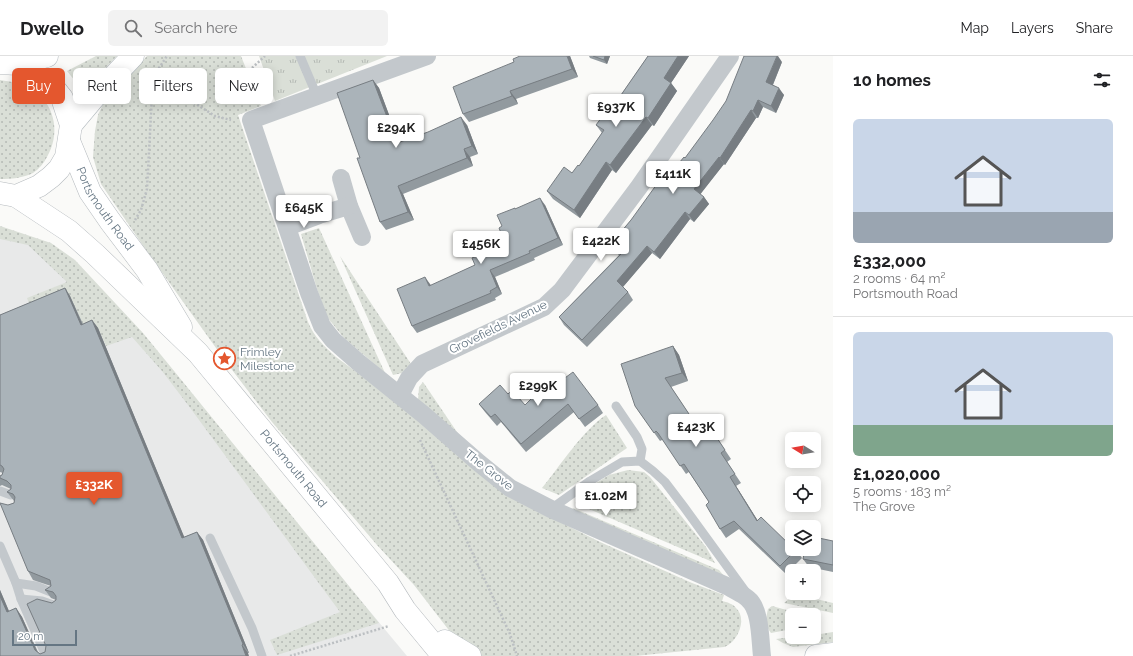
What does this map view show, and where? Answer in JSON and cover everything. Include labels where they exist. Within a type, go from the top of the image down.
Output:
[{"type":"main road","points":[[9,63],[47,56]]},
{"type":"main road","points":[[8,195],[39,186],[59,169],[66,157],[70,133],[97,94],[133,56]]},
{"type":"main road","name":"Portsmouth Road","points":[[9,63],[50,83],[62,98],[70,133],[90,192],[147,270],[198,354]]},
{"type":"main road","name":"Portsmouth Road","points":[[8,195],[69,232],[95,254],[198,354],[388,583],[405,610],[448,651],[470,656]]},
{"type":"main road","points":[[816,656],[833,654]]},
{"type":"street","points":[[251,120],[427,56]]},
{"type":"street","name":"Grovefields Avenue","points":[[400,395],[409,378],[422,364],[544,307],[562,290],[639,187],[730,56]]},
{"type":"street","name":"The Grove","points":[[251,120],[309,293],[322,326],[333,340],[510,488],[551,509],[729,587],[749,599]]},
{"type":"street","points":[[341,178],[349,206],[362,237]]},
{"type":"street","points":[[287,227],[349,206]]},
{"type":"street","points":[[749,599],[756,608],[762,656]]},
{"type":"lane","points":[[300,56],[317,96]]},
{"type":"lane","points":[[616,406],[637,436],[642,449],[640,461]]},
{"type":"lane","points":[[551,509],[590,481],[622,462],[640,461],[654,471],[665,482],[749,599]]},
{"type":"lane","points":[[0,491],[11,495]]},
{"type":"lane","points":[[210,538],[252,628],[262,656]]},
{"type":"lane","points":[[0,546],[46,656]]},
{"type":"lane","points":[[16,583],[36,586],[51,592]]},
{"type":"lane","points":[[21,599],[42,600],[56,606]]},
{"type":"path","points":[[159,68],[167,56]]},
{"type":"path","points":[[252,68],[265,56]]},
{"type":"path","points":[[133,222],[141,210],[147,189],[152,104]]},
{"type":"path","points":[[196,104],[215,116],[233,120],[251,120]]},
{"type":"path","points":[[419,437],[510,634],[517,656]]},
{"type":"path","points":[[290,656],[390,626]]},
{"type":"shaded area","points":[[0,226],[60,251],[328,561],[407,656],[0,656]]},
{"type":"green space","points":[[96,56],[117,56],[105,68],[73,68],[73,78],[67,71]]},
{"type":"green space","points":[[147,56],[241,56],[246,68],[215,68],[215,104],[260,104],[261,106],[238,115],[308,322],[316,337],[336,357],[564,524],[600,542],[692,583],[724,595],[722,601],[730,603],[735,607],[741,618],[741,624],[737,636],[733,641],[724,647],[635,656],[482,656],[458,642],[414,585],[377,545],[272,422],[226,362],[101,184],[93,157],[98,115],[103,104],[131,104],[131,73]]},
{"type":"green space","points":[[259,56],[387,56],[275,101],[273,95],[273,68],[263,68]]},
{"type":"green space","points":[[0,80],[12,82],[12,104],[47,104],[54,122],[54,140],[43,164],[33,173],[21,177],[0,179]]},
{"type":"green space","points":[[0,226],[51,243],[75,260],[143,333],[379,623],[277,655],[270,640],[340,612],[188,405],[162,371],[132,337],[106,346],[98,328],[32,312],[27,298],[67,282],[28,245],[0,239]]},
{"type":"green space","points":[[319,228],[385,373],[344,338],[327,317],[301,234]]},
{"type":"green space","points":[[340,256],[411,364],[402,373],[393,375]]},
{"type":"green space","points":[[423,382],[459,435],[418,400],[419,387]]},
{"type":"green space","points":[[606,415],[627,448],[559,495],[542,488],[580,439]]},
{"type":"green space","points":[[628,470],[644,472],[650,477],[706,547],[715,563],[575,503],[588,488],[609,475]]},
{"type":"green space","points":[[573,508],[719,570],[725,577],[571,512]]},
{"type":"green space","points":[[788,600],[820,600],[833,603],[833,613],[821,611],[821,608],[808,608],[784,603]]},
{"type":"green space","points":[[772,606],[785,610],[785,630],[771,633],[766,618],[768,609]]},
{"type":"green space","points":[[833,632],[833,642],[821,644],[821,634]]},
{"type":"green space","points":[[785,638],[785,644],[783,643],[776,639]]},
{"type":"green space","points":[[786,644],[817,644],[793,647]]},
{"type":"building","points":[[520,56],[567,56],[572,69],[510,91],[512,96],[463,114],[453,87],[514,62],[513,59]]},
{"type":"building","points":[[593,56],[605,56],[604,60]]},
{"type":"building","points":[[648,56],[678,56],[664,78],[671,83],[648,118],[646,117],[610,165],[606,162],[574,210],[547,191],[564,167],[572,173],[578,165],[579,166],[604,130],[596,125],[610,106],[612,108]]},
{"type":"building","points":[[744,56],[777,56],[766,82],[779,88],[771,106],[758,100],[753,111],[751,110],[720,158],[719,157],[694,189],[704,197],[689,215],[685,212],[654,252],[647,246],[617,281],[628,292],[582,340],[559,317],[621,254],[610,245],[631,220],[662,177],[665,180],[684,157],[685,158],[713,120],[726,101]]},
{"type":"building","points":[[373,80],[397,143],[428,132],[461,117],[472,146],[464,149],[467,158],[398,186],[408,212],[380,222],[357,158],[360,158],[337,93]]},
{"type":"building","points":[[540,198],[558,238],[529,251],[530,253],[490,270],[497,287],[490,291],[491,293],[412,326],[397,289],[425,277],[429,286],[475,265],[472,258],[505,243],[499,228],[502,226],[497,215]]},
{"type":"building","points":[[65,288],[81,325],[92,320],[182,538],[197,532],[243,644],[242,645],[246,656],[0,656],[0,596],[7,612],[16,608],[35,650],[40,654],[45,652],[46,646],[27,604],[37,599],[52,603],[56,600],[56,596],[53,592],[45,590],[51,586],[50,580],[28,571],[0,503],[8,505],[14,503],[15,497],[13,494],[7,492],[11,489],[11,485],[7,481],[0,478],[4,469],[0,465],[0,315]]},
{"type":"building","points":[[673,346],[682,373],[665,378],[693,420],[697,418],[706,432],[711,429],[725,450],[721,453],[735,474],[730,477],[757,521],[761,517],[785,540],[785,556],[790,556],[780,566],[734,521],[720,529],[706,505],[709,502],[684,464],[680,466],[658,433],[656,431],[654,433],[635,406],[621,364]]},
{"type":"building","points":[[573,372],[598,405],[579,419],[568,404],[521,444],[495,414],[491,417],[479,404],[500,385],[508,394],[512,390],[525,405],[533,397],[535,400]]},
{"type":"building","points":[[821,538],[833,541],[833,565],[803,559],[804,556],[821,556]]},
{"type":"place","name":"Frimley Milestone","points":[[225,359]]}]
